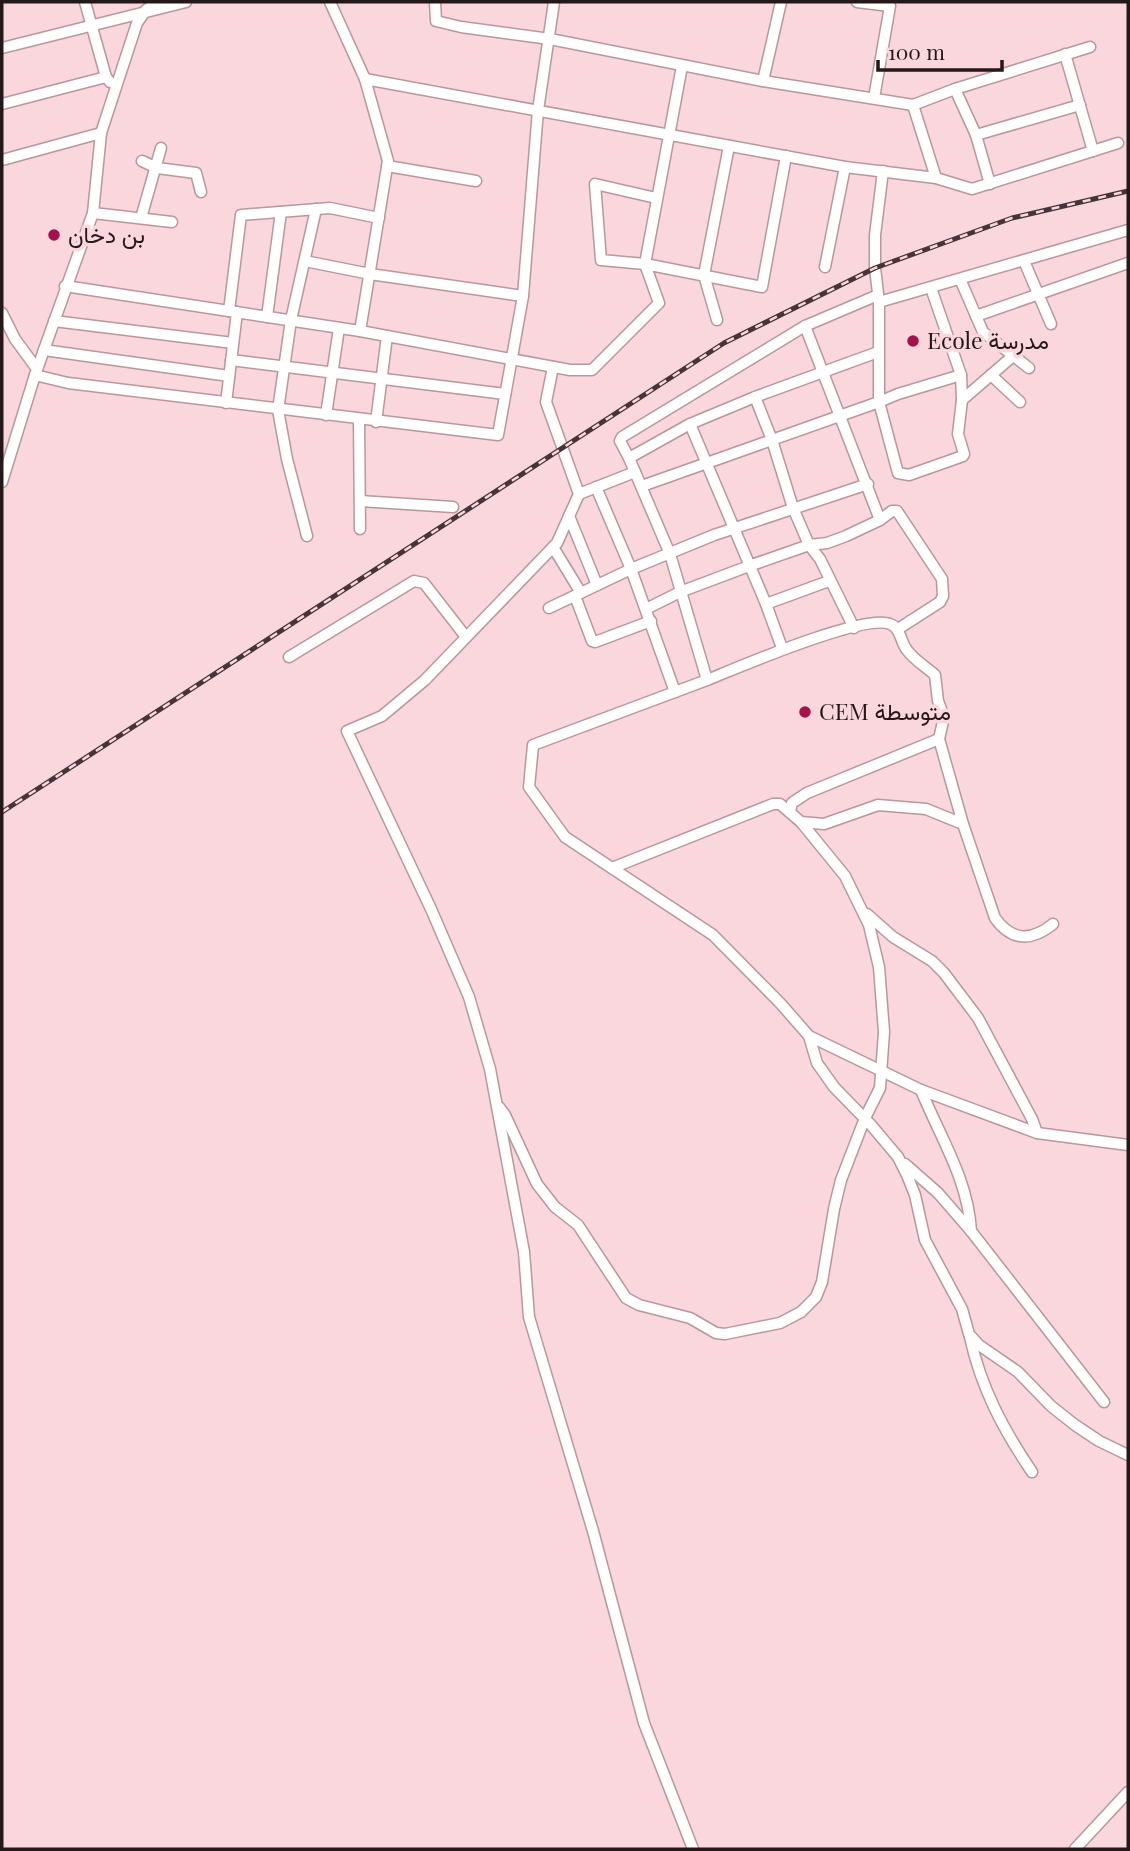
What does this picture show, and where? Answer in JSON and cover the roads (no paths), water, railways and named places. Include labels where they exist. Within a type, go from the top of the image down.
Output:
[{"type":"street","points":[[85,2],[106,77],[115,90]]},
{"type":"street","points":[[2,482],[65,286],[93,213],[101,133],[137,23],[146,10],[158,2]]},
{"type":"street","points":[[2,48],[186,2]]},
{"type":"street","points":[[330,2],[365,79],[386,148],[387,166],[360,331]]},
{"type":"street","points":[[435,2],[436,21],[461,27],[550,40],[763,81],[913,105],[955,89],[1090,47]]},
{"type":"street","points":[[2,313],[36,372],[68,383],[498,435],[523,296],[538,110],[554,2]]},
{"type":"street","points":[[763,81],[780,2]]},
{"type":"street","points":[[857,2],[890,6],[874,98]]},
{"type":"street","points":[[1065,54],[1093,151]]},
{"type":"street","points":[[65,286],[360,331],[570,370],[592,370],[659,303],[645,264],[682,66]]},
{"type":"street","points":[[2,104],[106,77]]},
{"type":"street","points":[[365,79],[845,167],[936,178],[972,189],[1118,143]]},
{"type":"street","points":[[955,89],[975,135],[990,184]]},
{"type":"street","points":[[913,105],[936,178]]},
{"type":"street","points":[[975,135],[1080,105]]},
{"type":"street","points":[[2,160],[101,133]]},
{"type":"street","points":[[717,320],[704,275],[729,146]]},
{"type":"street","points":[[141,218],[160,148]]},
{"type":"street","points":[[656,198],[595,184],[601,260],[645,264],[762,287],[786,156]]},
{"type":"street","points":[[142,161],[157,167],[196,173],[201,192]]},
{"type":"street","points":[[387,166],[476,181]]},
{"type":"street","points":[[825,267],[845,167]]},
{"type":"street","points":[[883,171],[875,235],[879,402],[898,473],[909,475],[964,454],[958,434],[962,400],[961,375],[931,288]]},
{"type":"street","points":[[226,403],[233,343],[241,215],[330,208],[379,218]]},
{"type":"street","points":[[307,536],[287,459],[278,410],[291,320],[316,209]]},
{"type":"street","points":[[267,317],[281,212]]},
{"type":"street","points":[[93,213],[172,222]]},
{"type":"street","points":[[707,680],[670,554],[620,441],[622,437],[805,326],[878,298],[931,288],[1128,230]]},
{"type":"street","points":[[304,261],[370,274],[523,296]]},
{"type":"street","points":[[1024,261],[1051,324]]},
{"type":"street","points":[[976,316],[1128,263]]},
{"type":"street","points":[[960,279],[983,332],[1029,368]]},
{"type":"street","points":[[54,321],[233,343]]},
{"type":"street","points":[[805,326],[880,520]]},
{"type":"street","points":[[326,415],[339,328]]},
{"type":"street","points":[[376,422],[387,336]]},
{"type":"street","points":[[44,350],[229,376]]},
{"type":"street","points":[[629,458],[690,424],[878,352]]},
{"type":"street","points":[[962,400],[1013,356]]},
{"type":"street","points":[[231,360],[505,394]]},
{"type":"street","points":[[553,367],[546,402],[579,494]]},
{"type":"street","points":[[642,486],[898,394],[961,375]]},
{"type":"street","points":[[991,375],[1020,402]]},
{"type":"street","points":[[755,397],[772,440],[793,508],[809,545],[823,566],[854,628]]},
{"type":"street","points":[[359,420],[360,529]]},
{"type":"street","points":[[690,424],[782,648]]},
{"type":"street","points":[[635,472],[579,494],[557,543],[425,680],[382,716],[347,731],[431,909],[469,998],[490,1069],[524,1252],[529,1317],[593,1531],[644,1723],[693,1849]]},
{"type":"street","points":[[549,608],[631,569],[733,528],[868,484]]},
{"type":"street","points":[[596,487],[651,621],[674,692]]},
{"type":"street","points":[[360,501],[453,507]]},
{"type":"street","points":[[646,609],[680,592],[749,566],[809,545],[827,543],[880,520],[892,511],[900,512],[942,579],[944,589],[940,602],[898,629]]},
{"type":"street","points":[[569,516],[597,585]]},
{"type":"street","points":[[552,547],[578,595],[592,641],[651,621]]},
{"type":"street","points":[[289,657],[414,581],[424,583],[466,637]]},
{"type":"street","points":[[766,604],[829,581]]},
{"type":"street","points":[[1053,924],[1038,935],[1028,938],[1010,933],[1000,926],[991,909],[963,824],[939,739],[944,717],[938,701],[935,675],[906,649],[898,629],[887,622],[854,628],[782,648],[707,680],[533,745],[529,787],[565,837],[713,934],[781,1003],[809,1036],[921,1090],[1037,1133],[1128,1145]]},
{"type":"street","points":[[790,811],[792,803],[807,793],[939,739]]},
{"type":"street","points":[[496,1103],[505,1115],[537,1184],[555,1207],[578,1225],[626,1298],[639,1305],[690,1318],[716,1334],[725,1334],[780,1324],[801,1312],[816,1297],[822,1282],[841,1180],[864,1118],[880,1088],[882,1072],[884,1032],[879,967],[863,909],[845,876],[801,822],[780,804],[765,806],[612,868]]},
{"type":"street","points":[[801,822],[824,824],[878,805],[926,809],[963,824]]},
{"type":"street","points":[[863,909],[893,937],[932,961],[944,973],[978,1018],[1037,1133]]},
{"type":"street","points":[[809,1036],[817,1063],[834,1087],[971,1231],[1104,1402]]},
{"type":"street","points":[[921,1090],[933,1120],[951,1152],[965,1191],[971,1231]]},
{"type":"street","points":[[898,1157],[915,1195],[925,1240],[962,1309],[977,1371],[1015,1447],[1032,1472]]},
{"type":"street","points":[[969,1334],[979,1345],[1018,1372],[1051,1406],[1075,1425],[1099,1441],[1128,1455]]},
{"type":"street","points":[[1075,1849],[1128,1793]]},
{"type":"railway","points":[[2,812],[724,343],[875,268],[1012,218],[1128,191]]},
{"type":"place","name":"بن دخان","points":[[54,235]]},
{"type":"place","name":"Ecole مدرسة","points":[[913,341]]},
{"type":"place","name":"CEM متوسطة","points":[[805,712]]}]
